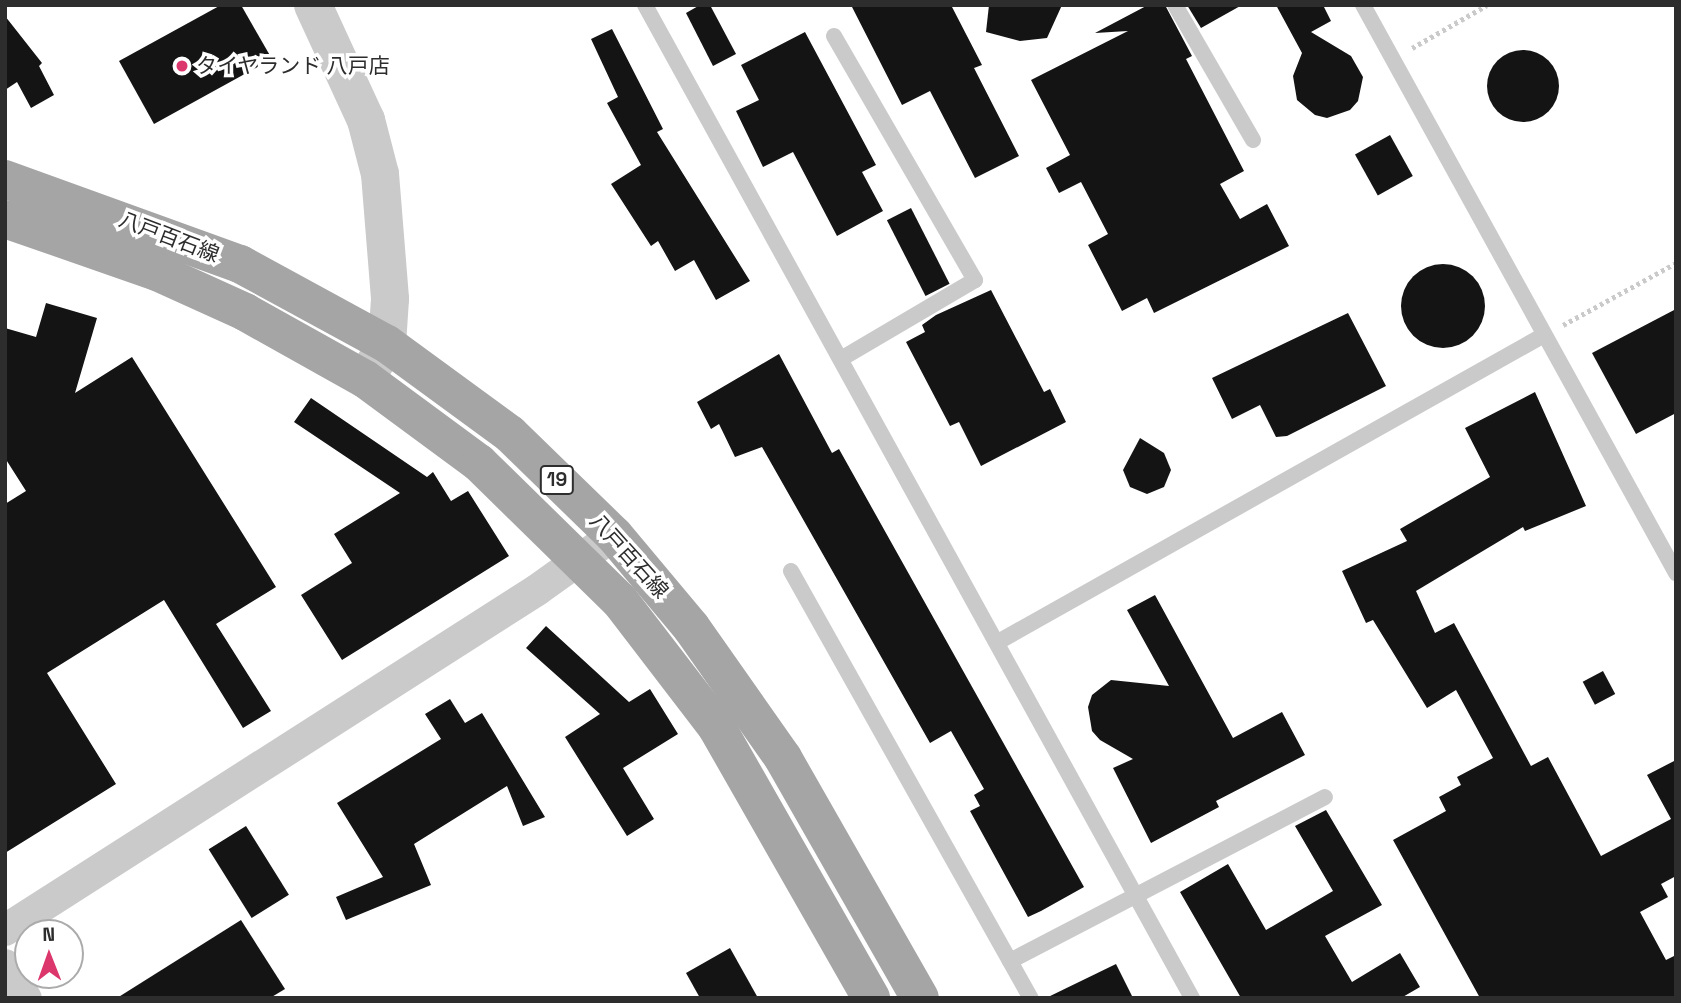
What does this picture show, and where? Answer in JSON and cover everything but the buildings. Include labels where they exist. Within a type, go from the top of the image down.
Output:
[{"type":"main road","name":"八戸百石線","points":[[5,179],[240,264],[387,344],[510,434],[614,534],[691,627],[783,758],[920,998]]},
{"type":"main road","name":"八戸百石線","points":[[5,219],[170,278],[245,312],[365,379],[479,463],[620,601],[716,726],[871,998]]},
{"type":"street","points":[[313,5],[366,120],[380,174],[390,299],[387,344],[365,379]]},
{"type":"street","points":[[5,930],[580,561],[614,534]]},
{"type":"street","points":[[5,965],[26,998]]},
{"type":"lane","points":[[1175,5],[1253,140]]},
{"type":"lane","points":[[1363,5],[1676,573]]},
{"type":"lane","points":[[650,7],[1192,998]]},
{"type":"lane","points":[[834,36],[975,280],[841,359]]},
{"type":"lane","points":[[998,642],[1544,335]]},
{"type":"lane","points":[[791,571],[1031,998]]},
{"type":"lane","points":[[1010,961],[1325,797]]},
{"type":"path","points":[[1393,59],[1487,5]]},
{"type":"path","points":[[1544,335],[1676,263]]},
{"type":"place","name":"タイヤランド 八戸店","points":[[182,66]]}]
